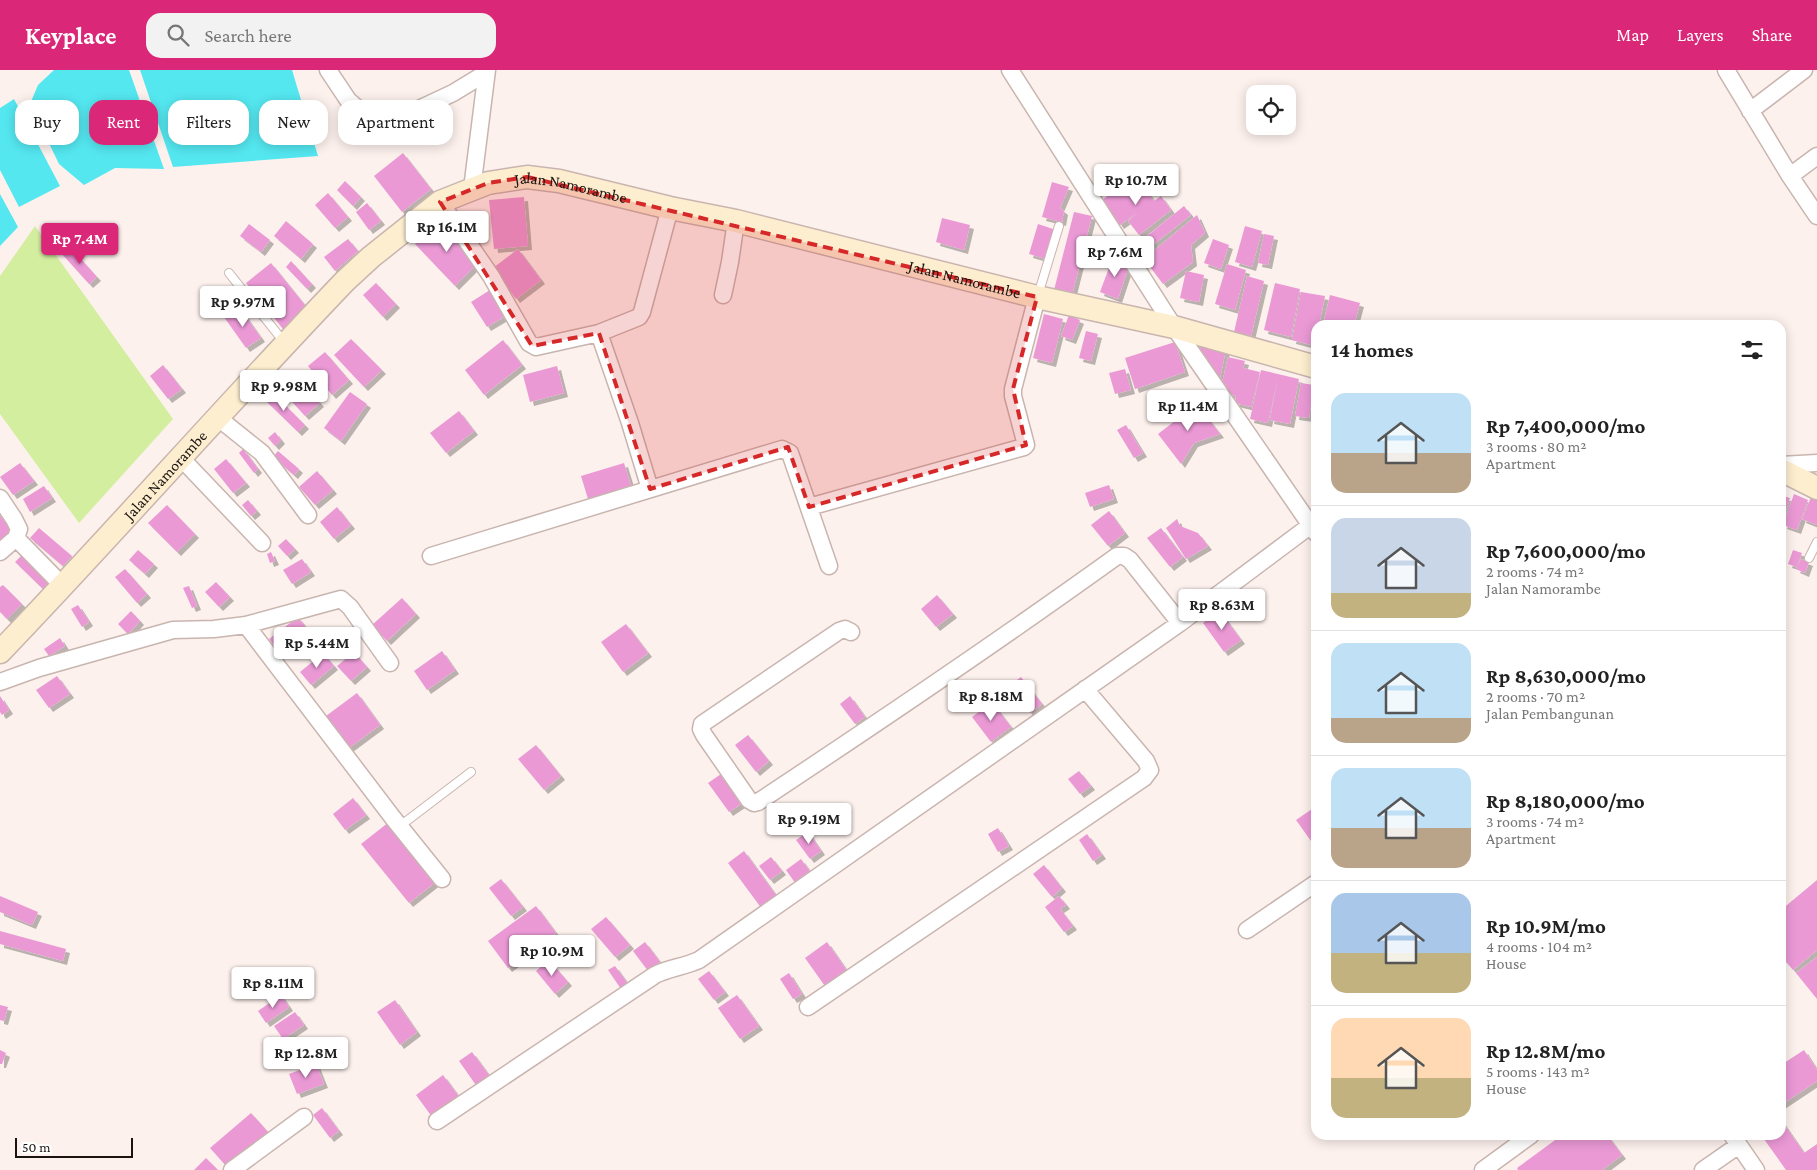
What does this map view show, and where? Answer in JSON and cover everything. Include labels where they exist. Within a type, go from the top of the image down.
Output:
[{"type":"main road","name":"Jalan Namorambe","points":[[0,652],[345,281],[371,257],[440,202],[488,183],[527,177],[560,181],[670,208],[736,221],[1037,296],[1174,327],[1311,366]]},
{"type":"main road","points":[[1786,472],[1817,488]]},
{"type":"street","points":[[328,70],[348,100],[374,123],[383,126],[390,125],[406,115],[453,93],[486,72]]},
{"type":"street","points":[[1010,70],[1174,327],[1311,525]]},
{"type":"street","points":[[1726,70],[1790,176],[1817,216]]},
{"type":"street","points":[[1750,111],[1804,70]]},
{"type":"street","points":[[472,189],[486,72]]},
{"type":"street","points":[[1790,176],[1817,156]]},
{"type":"street","points":[[440,202],[491,276],[532,346],[536,348],[600,333],[639,317],[642,312],[670,208]]},
{"type":"street","points":[[724,295],[736,221]]},
{"type":"street","points":[[809,507],[1024,447],[1026,444],[1013,396],[1013,389],[1037,296]]},
{"type":"street","points":[[600,333],[650,489]]},
{"type":"street","points":[[217,417],[262,453],[308,515]]},
{"type":"street","points":[[431,556],[782,449],[790,452],[829,566]]},
{"type":"street","points":[[180,457],[262,543]]},
{"type":"street","points":[[1786,465],[1817,463]]},
{"type":"street","points":[[0,498],[19,529],[16,538],[0,552]]},
{"type":"street","points":[[437,1121],[663,970],[680,968],[699,960],[1311,531]]},
{"type":"street","points":[[16,538],[63,586]]},
{"type":"street","points":[[851,632],[845,629],[839,631],[702,724],[701,729],[704,735],[754,803],[904,706],[1011,633],[1117,556],[1124,556],[1130,560],[1180,623]]},
{"type":"street","points":[[0,682],[39,668],[173,630],[204,630],[246,625],[341,599],[350,607],[390,663]]},
{"type":"street","points":[[246,625],[442,879]]},
{"type":"street","points":[[808,1007],[1144,778],[1150,770],[1146,761],[1084,689]]},
{"type":"street","points":[[1247,930],[1311,886]]},
{"type":"street","points":[[232,1170],[304,1117]]},
{"type":"street","points":[[1482,1170],[1524,1140]]},
{"type":"street","points":[[1703,1170],[1736,1140],[1756,1170]]},
{"type":"lane","points":[[1037,296],[1059,226]]},
{"type":"lane","points":[[229,273],[286,343]]},
{"type":"lane","points":[[1809,558],[1817,542]]},
{"type":"lane","points":[[400,826],[471,772]]},
{"type":"highlighted area","points":[[527,177],[1037,297],[1013,389],[1026,445],[809,507],[788,447],[650,489],[599,333],[532,346],[440,202],[488,183]]},
{"type":"green space","points":[[35,226],[173,419],[79,523],[0,414],[0,276]]},
{"type":"water","points":[[54,70],[129,70],[140,100],[89,100],[89,145],[156,145],[164,169],[115,168],[84,185],[59,164],[50,145],[79,145],[79,100],[32,100],[38,85]]},
{"type":"water","points":[[140,70],[292,70],[301,100],[259,100],[259,145],[315,145],[318,156],[173,167],[158,123],[158,100],[150,100]]},
{"type":"water","points":[[14,99],[15,145],[38,145],[60,186],[19,207],[0,170],[0,108]]},
{"type":"water","points":[[0,194],[18,227],[0,246]]},
{"type":"building","points":[[403,153],[431,189],[402,212],[374,176]]},
{"type":"building","points":[[1136,175],[1154,201],[1161,196],[1171,210],[1139,235],[1128,221],[1137,213],[1120,225],[1102,200]]},
{"type":"building","points":[[345,181],[361,197],[353,206],[337,190]]},
{"type":"building","points":[[1052,182],[1069,187],[1060,208],[1064,211],[1062,222],[1042,217]]},
{"type":"building","points":[[328,193],[348,217],[335,228],[315,205]]},
{"type":"building","points":[[524,197],[528,246],[494,249],[489,200]]},
{"type":"building","points":[[367,203],[381,221],[369,230],[356,212]]},
{"type":"building","points":[[1184,206],[1191,215],[1149,248],[1142,240]]},
{"type":"building","points":[[1074,212],[1092,216],[1072,295],[1054,290]]},
{"type":"building","points":[[1197,215],[1205,233],[1191,245],[1193,262],[1163,284],[1144,259]]},
{"type":"building","points":[[942,218],[970,225],[964,250],[936,242]]},
{"type":"building","points":[[439,220],[479,262],[455,286],[415,244]]},
{"type":"building","points":[[286,221],[313,244],[301,259],[274,236]]},
{"type":"building","points":[[249,224],[270,240],[261,252],[240,236]]},
{"type":"building","points":[[1038,224],[1056,230],[1046,259],[1029,254]]},
{"type":"building","points":[[1245,226],[1262,231],[1252,267],[1235,262]]},
{"type":"building","points":[[1264,234],[1274,236],[1268,265],[1258,263]]},
{"type":"building","points":[[348,239],[358,251],[335,271],[324,257]]},
{"type":"building","points":[[1213,239],[1229,245],[1221,269],[1204,263]]},
{"type":"building","points":[[70,247],[97,277],[89,284],[62,254]]},
{"type":"building","points":[[518,249],[541,280],[516,299],[493,268]]},
{"type":"building","points":[[1113,257],[1130,263],[1118,299],[1100,292]]},
{"type":"building","points":[[291,261],[312,284],[307,289],[286,267]]},
{"type":"building","points":[[271,263],[308,309],[283,329],[246,283]]},
{"type":"building","points":[[1227,264],[1246,270],[1235,310],[1215,304]]},
{"type":"building","points":[[1186,271],[1204,275],[1199,302],[1180,298]]},
{"type":"building","points":[[1247,276],[1264,281],[1251,336],[1234,332]]},
{"type":"building","points":[[376,283],[396,304],[383,317],[363,295]]},
{"type":"building","points":[[1275,283],[1300,289],[1291,337],[1264,330]]},
{"type":"building","points":[[490,290],[507,315],[487,327],[471,302]]},
{"type":"building","points":[[1301,292],[1325,296],[1320,320],[1311,320],[1311,345],[1292,340]]},
{"type":"building","points":[[1330,295],[1360,303],[1355,320],[1324,320]]},
{"type":"building","points":[[239,307],[261,338],[246,348],[224,317]]},
{"type":"building","points":[[1044,314],[1063,319],[1052,363],[1033,358]]},
{"type":"building","points":[[1069,315],[1080,320],[1072,340],[1061,336]]},
{"type":"building","points":[[1086,331],[1098,334],[1091,361],[1079,358]]},
{"type":"building","points":[[351,339],[382,370],[364,387],[334,355]]},
{"type":"building","points":[[503,340],[522,365],[484,395],[465,370]]},
{"type":"building","points":[[1175,342],[1185,372],[1135,389],[1125,358]]},
{"type":"building","points":[[1193,342],[1226,349],[1219,383]]},
{"type":"building","points":[[325,352],[349,380],[332,395],[308,366]]},
{"type":"building","points":[[1228,357],[1245,361],[1243,368],[1260,372],[1251,407],[1235,403],[1236,396],[1220,392]]},
{"type":"building","points":[[163,365],[182,389],[168,399],[150,376]]},
{"type":"building","points":[[557,366],[564,393],[530,402],[523,375]]},
{"type":"building","points":[[1125,369],[1131,390],[1115,394],[1109,373]]},
{"type":"building","points":[[1261,370],[1299,379],[1290,424],[1270,420],[1278,377],[1268,423],[1250,419]]},
{"type":"building","points":[[300,380],[320,403],[305,416],[285,394]]},
{"type":"building","points":[[1301,383],[1311,385],[1309,418],[1295,416]]},
{"type":"building","points":[[271,391],[305,425],[298,432],[264,399]]},
{"type":"building","points":[[350,392],[367,404],[341,441],[324,428]]},
{"type":"building","points":[[1197,404],[1220,434],[1194,443],[1181,464],[1158,434]]},
{"type":"building","points":[[459,411],[474,431],[446,453],[430,433]]},
{"type":"building","points":[[1126,425],[1143,453],[1134,458],[1117,430]]},
{"type":"building","points":[[275,432],[281,440],[275,446],[268,438]]},
{"type":"building","points":[[243,449],[258,469],[254,473],[239,453]]},
{"type":"building","points":[[278,451],[299,469],[294,475],[273,457]]},
{"type":"building","points":[[226,459],[246,483],[233,493],[214,469]]},
{"type":"building","points":[[20,463],[34,481],[13,495],[0,477]]},
{"type":"building","points":[[624,463],[631,486],[588,499],[581,476]]},
{"type":"building","points":[[317,471],[333,490],[315,505],[299,487]]},
{"type":"building","points":[[1109,485],[1114,499],[1090,507],[1085,493]]},
{"type":"building","points":[[44,486],[52,498],[30,512],[23,499]]},
{"type":"building","points":[[1794,494],[1808,500],[1797,530],[1786,526],[1786,517]]},
{"type":"building","points":[[1786,497],[1790,498],[1786,510]]},
{"type":"building","points":[[1811,497],[1817,500],[1817,525],[1802,519]]},
{"type":"building","points":[[248,500],[257,511],[251,516],[242,505]]},
{"type":"building","points":[[167,505],[195,534],[177,552],[148,523]]},
{"type":"building","points":[[337,507],[351,525],[334,539],[320,522]]},
{"type":"building","points":[[1109,511],[1125,533],[1108,546],[1091,525]]},
{"type":"building","points":[[0,515],[13,534],[2,542],[0,539]]},
{"type":"building","points":[[1177,519],[1180,526],[1198,533],[1208,546],[1186,559],[1166,528]]},
{"type":"building","points":[[39,528],[72,556],[63,566],[30,538]]},
{"type":"building","points":[[1161,528],[1183,557],[1170,567],[1147,538]]},
{"type":"building","points":[[286,539],[295,549],[287,556],[278,546]]},
{"type":"building","points":[[138,550],[154,564],[145,574],[129,560]]},
{"type":"building","points":[[1793,550],[1802,553],[1797,567],[1788,564]]},
{"type":"building","points":[[271,552],[275,561],[270,563],[267,554]]},
{"type":"building","points":[[22,555],[50,582],[43,589],[15,562]]},
{"type":"building","points":[[302,559],[311,572],[292,584],[283,570]]},
{"type":"building","points":[[1801,559],[1809,562],[1805,573],[1796,569]]},
{"type":"building","points":[[125,569],[147,594],[137,603],[115,577]]},
{"type":"building","points":[[216,582],[230,597],[219,607],[205,592]]},
{"type":"building","points":[[3,585],[22,604],[7,619],[0,612],[0,587]]},
{"type":"building","points":[[189,586],[197,606],[192,608],[183,588]]},
{"type":"building","points":[[937,595],[953,614],[936,627],[921,609]]},
{"type":"building","points":[[402,598],[416,614],[387,641],[372,625]]},
{"type":"building","points":[[78,605],[89,622],[82,627],[71,609]]},
{"type":"building","points":[[1219,610],[1241,640],[1224,652],[1203,623]]},
{"type":"building","points":[[131,611],[140,621],[128,634],[118,624]]},
{"type":"building","points":[[298,617],[310,633],[281,655],[269,639]]},
{"type":"building","points":[[626,624],[648,653],[623,672],[601,642]]},
{"type":"building","points":[[60,638],[65,646],[49,656],[44,649]]},
{"type":"building","points":[[442,651],[455,670],[427,690],[414,671]]},
{"type":"building","points":[[354,652],[367,667],[351,681],[337,666]]},
{"type":"building","points":[[323,653],[334,666],[311,685],[300,672]]},
{"type":"building","points":[[57,676],[70,694],[49,708],[36,690]]},
{"type":"building","points":[[1021,677],[1042,704],[1030,713],[1009,686]]},
{"type":"building","points":[[357,693],[380,725],[349,748],[326,716]]},
{"type":"building","points":[[0,696],[9,710],[2,715],[0,712]]},
{"type":"building","points":[[850,696],[865,717],[855,724],[840,704]]},
{"type":"building","points":[[992,702],[1011,727],[991,742],[972,717]]},
{"type":"building","points":[[748,735],[769,761],[756,772],[735,745]]},
{"type":"building","points":[[536,745],[561,776],[544,790],[518,759]]},
{"type":"building","points":[[1079,771],[1091,786],[1080,794],[1068,779]]},
{"type":"building","points":[[724,772],[744,802],[729,812],[708,783]]},
{"type":"building","points":[[353,798],[366,815],[345,830],[333,814]]},
{"type":"building","points":[[1311,810],[1311,841],[1296,820]]},
{"type":"building","points":[[389,822],[437,881],[409,903],[361,844]]},
{"type":"building","points":[[998,828],[1009,846],[998,852],[988,834]]},
{"type":"building","points":[[808,832],[821,851],[810,859],[796,840]]},
{"type":"building","points":[[1087,834],[1102,855],[1093,861],[1079,840]]},
{"type":"building","points":[[744,851],[778,898],[762,909],[728,863]]},
{"type":"building","points":[[771,857],[782,871],[770,880],[759,866]]},
{"type":"building","points":[[801,859],[813,876],[798,887],[786,870]]},
{"type":"building","points":[[1044,865],[1062,888],[1052,897],[1033,874]]},
{"type":"building","points":[[501,879],[523,907],[511,916],[489,888]]},
{"type":"building","points":[[1817,880],[1817,950],[1793,970],[1786,962],[1786,906]]},
{"type":"building","points":[[0,896],[38,912],[32,925],[0,912]]},
{"type":"building","points":[[1059,896],[1066,905],[1060,909],[1073,926],[1064,932],[1045,907]]},
{"type":"building","points":[[536,906],[556,933],[508,968],[488,941]]},
{"type":"building","points":[[606,917],[630,945],[615,957],[591,929]]},
{"type":"building","points":[[0,931],[66,949],[63,961],[0,944]]},
{"type":"building","points":[[645,942],[660,962],[648,971],[633,951]]},
{"type":"building","points":[[827,942],[849,974],[827,989],[805,958]]},
{"type":"building","points":[[1817,957],[1817,999],[1796,973]]},
{"type":"building","points":[[549,960],[568,982],[555,994],[536,971]]},
{"type":"building","points":[[615,966],[628,984],[621,989],[608,970]]},
{"type":"building","points":[[709,971],[725,992],[714,1000],[698,979]]},
{"type":"building","points":[[789,973],[802,994],[793,999],[780,979]]},
{"type":"building","points":[[281,995],[289,1007],[266,1023],[258,1011]]},
{"type":"building","points":[[737,995],[759,1026],[740,1039],[718,1008]]},
{"type":"building","points":[[395,1000],[417,1032],[400,1045],[377,1012]]},
{"type":"building","points":[[0,1005],[8,1007],[4,1021],[0,1020]]},
{"type":"building","points":[[295,1012],[304,1025],[283,1039],[274,1026]]},
{"type":"building","points":[[299,1039],[305,1054],[280,1063],[274,1047]]},
{"type":"building","points":[[0,1050],[6,1053],[2,1064],[0,1064]]},
{"type":"building","points":[[1804,1050],[1817,1070],[1817,1081],[1786,1102],[1786,1062]]},
{"type":"building","points":[[472,1052],[491,1078],[478,1088],[459,1061]]},
{"type":"building","points":[[316,1064],[324,1084],[297,1094],[289,1074]]},
{"type":"building","points":[[443,1075],[462,1101],[435,1121],[416,1095]]},
{"type":"building","points":[[322,1108],[339,1131],[330,1138],[313,1115]]},
{"type":"building","points":[[251,1113],[268,1132],[227,1167],[210,1148]]},
{"type":"building","points":[[1786,1127],[1804,1153],[1817,1144],[1817,1170],[1786,1170],[1765,1140],[1786,1140]]},
{"type":"building","points":[[1555,1140],[1611,1140],[1622,1155],[1602,1170],[1518,1170],[1517,1168]]},
{"type":"building","points":[[206,1158],[218,1170],[194,1170]]}]
